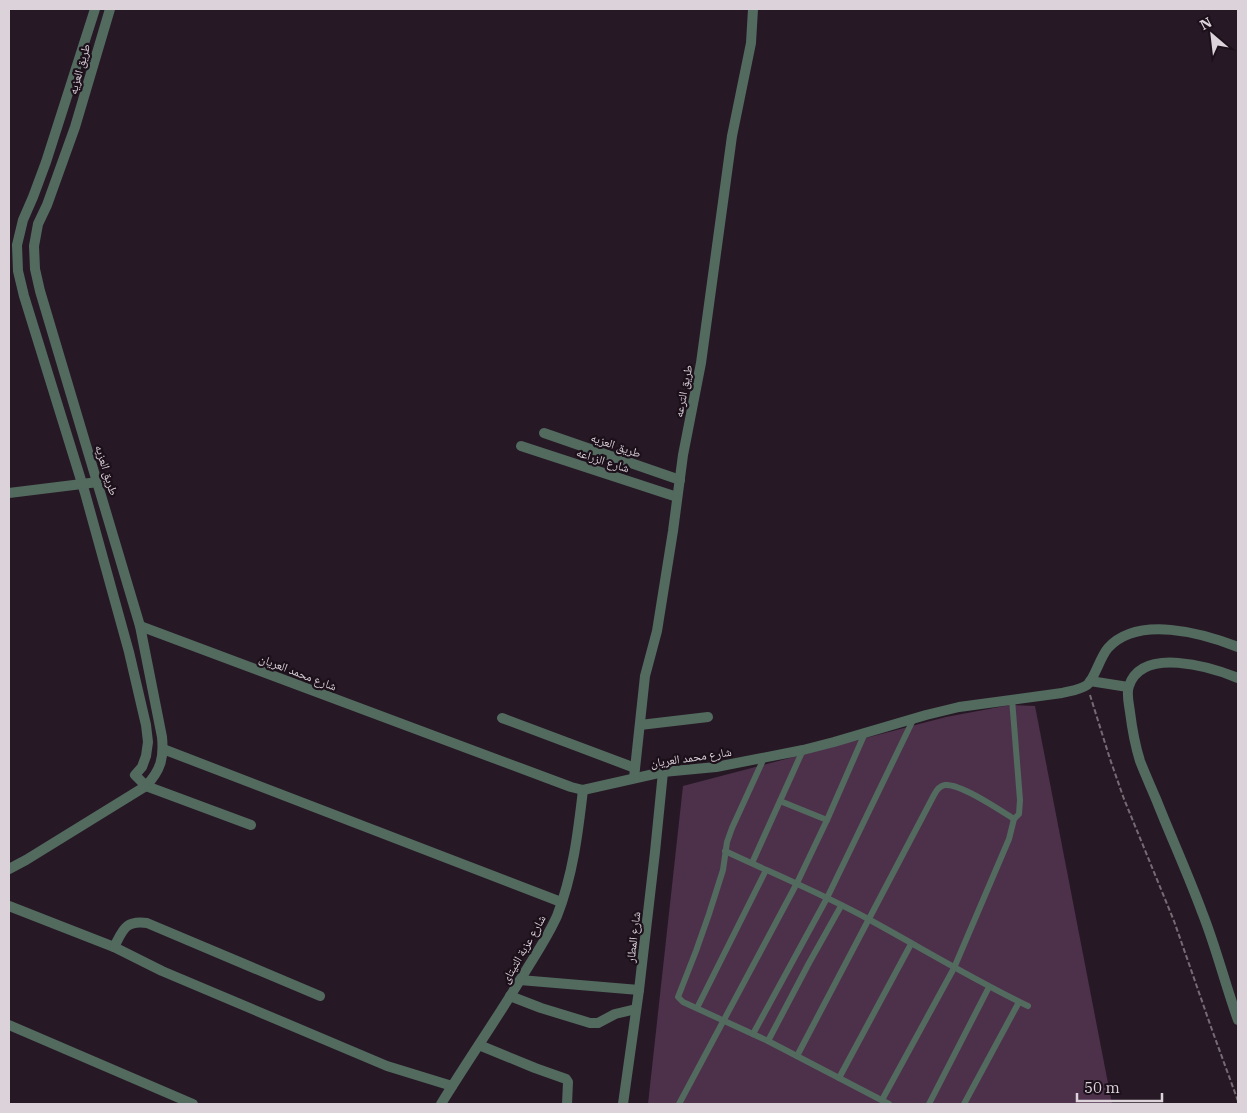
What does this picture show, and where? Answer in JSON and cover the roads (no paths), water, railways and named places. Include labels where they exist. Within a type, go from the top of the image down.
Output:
[{"type":"street","name":"طريق العزيه","points":[[95,9],[46,162],[23,220],[17,245],[18,271],[24,296],[83,484],[126,643],[146,725],[148,742],[142,767],[135,775],[146,786]]},
{"type":"street","name":"طريق العزيه","points":[[9,869],[146,786],[161,764],[163,749],[140,626],[35,269],[34,246],[38,224],[47,205],[75,127],[110,9]]},
{"type":"street","name":"طريق الترعه","points":[[634,773],[645,676],[657,631],[683,455],[701,363],[732,136],[751,43],[753,9]]},
{"type":"street","name":"طريق العزيه","points":[[544,433],[680,480]]},
{"type":"street","name":"شارع الزراعه","points":[[521,446],[678,498]]},
{"type":"street","points":[[9,493],[98,482]]},
{"type":"street","name":"شارع محمد العريان","points":[[140,626],[583,790],[634,773],[716,767],[803,750],[959,707],[1062,693],[1091,683]]},
{"type":"street","points":[[1124,687],[1091,683],[1096,667],[1107,649],[1122,638],[1139,631],[1174,631],[1220,640],[1238,647]]},
{"type":"street","points":[[1124,687],[1139,670],[1150,664],[1181,663],[1213,669],[1238,678]]},
{"type":"street","points":[[1124,687],[1140,761],[1203,913],[1238,1020]]},
{"type":"street","points":[[640,725],[708,717]]},
{"type":"street","points":[[502,718],[634,773]]},
{"type":"street","points":[[163,749],[561,902]]},
{"type":"street","name":"شارع المطار","points":[[623,1104],[639,990],[663,772]]},
{"type":"street","points":[[146,786],[251,825]]},
{"type":"street","name":"شارع عزبة التيتاى","points":[[441,1104],[520,980],[556,917],[573,864],[583,790]]},
{"type":"street","points":[[9,906],[114,947],[162,971],[387,1066],[452,1086]]},
{"type":"street","points":[[114,947],[124,928],[140,922],[148,923],[320,996]]},
{"type":"street","points":[[520,980],[639,990]]},
{"type":"street","points":[[510,996],[590,1023],[598,1023],[615,1014],[636,1009]]},
{"type":"street","points":[[9,1025],[193,1104]]},
{"type":"street","points":[[480,1044],[566,1079],[568,1082],[567,1104]]},
{"type":"lane","points":[[882,1100],[954,968],[1006,846],[1014,819],[1019,814],[1012,699]]},
{"type":"lane","points":[[753,1034],[827,898],[914,718]]},
{"type":"lane","points":[[679,1104],[797,883],[865,734]]},
{"type":"lane","points":[[752,864],[803,750]]},
{"type":"lane","points":[[764,758],[732,828],[723,870],[709,914],[678,997],[683,1002],[768,1041],[889,1104]]},
{"type":"lane","points":[[797,1056],[934,795],[940,787],[950,785],[959,788],[1014,819]]},
{"type":"lane","points":[[780,801],[827,820]]},
{"type":"lane","points":[[726,850],[827,898],[954,968],[1028,1006]]},
{"type":"lane","points":[[697,1008],[766,870]]},
{"type":"lane","points":[[768,1041],[841,906]]},
{"type":"lane","points":[[839,1078],[911,944]]},
{"type":"lane","points":[[929,1104],[990,987]]},
{"type":"lane","points":[[964,1104],[1019,1002]]}]
